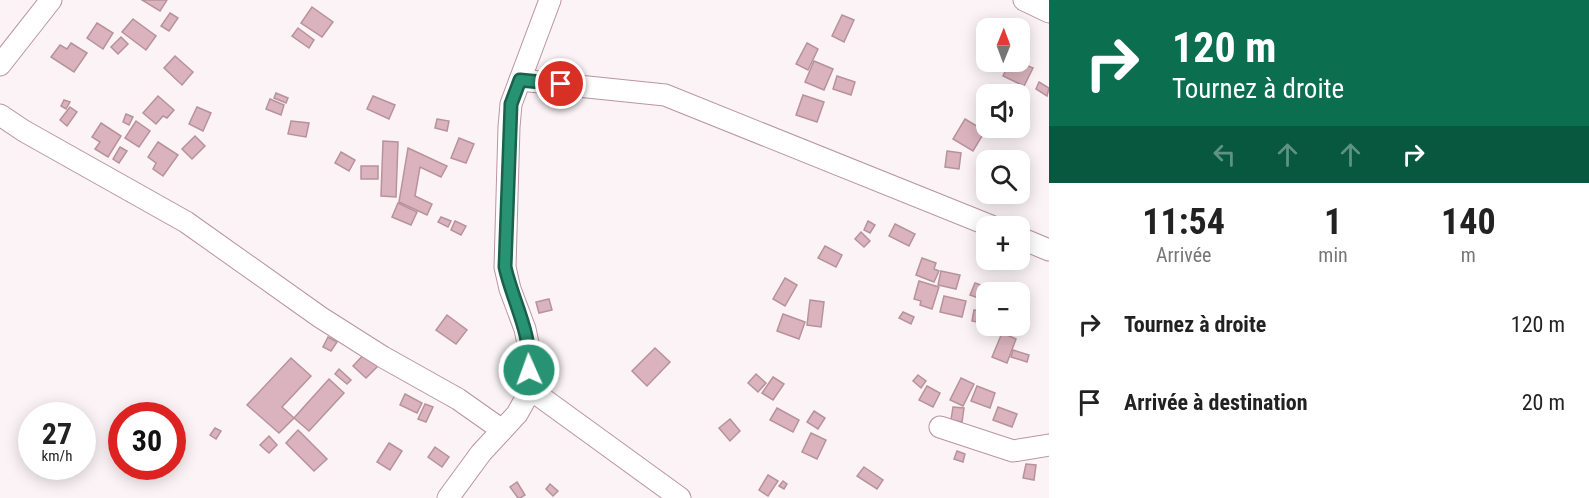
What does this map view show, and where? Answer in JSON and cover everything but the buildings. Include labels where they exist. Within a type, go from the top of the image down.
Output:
[{"type":"street","points":[[4,52],[51,0]]},
{"type":"street","points":[[448,498],[481,453],[517,414],[526,398],[530,353],[525,329],[510,289],[505,267],[509,127],[511,104],[550,0]]},
{"type":"street","points":[[1024,0],[1049,12]]},
{"type":"street","points":[[520,80],[665,95],[976,220]]},
{"type":"street","points":[[0,115],[24,131],[186,222],[321,317],[384,357],[458,399],[502,430]]},
{"type":"street","points":[[1030,242],[1049,250]]},
{"type":"street","points":[[527,387],[680,498]]},
{"type":"street","points":[[940,427],[1013,450],[1049,445]]},
{"type":"route","points":[[529,370],[530,353],[525,329],[510,289],[505,267],[504,245],[511,104],[520,80],[561,84]]}]
